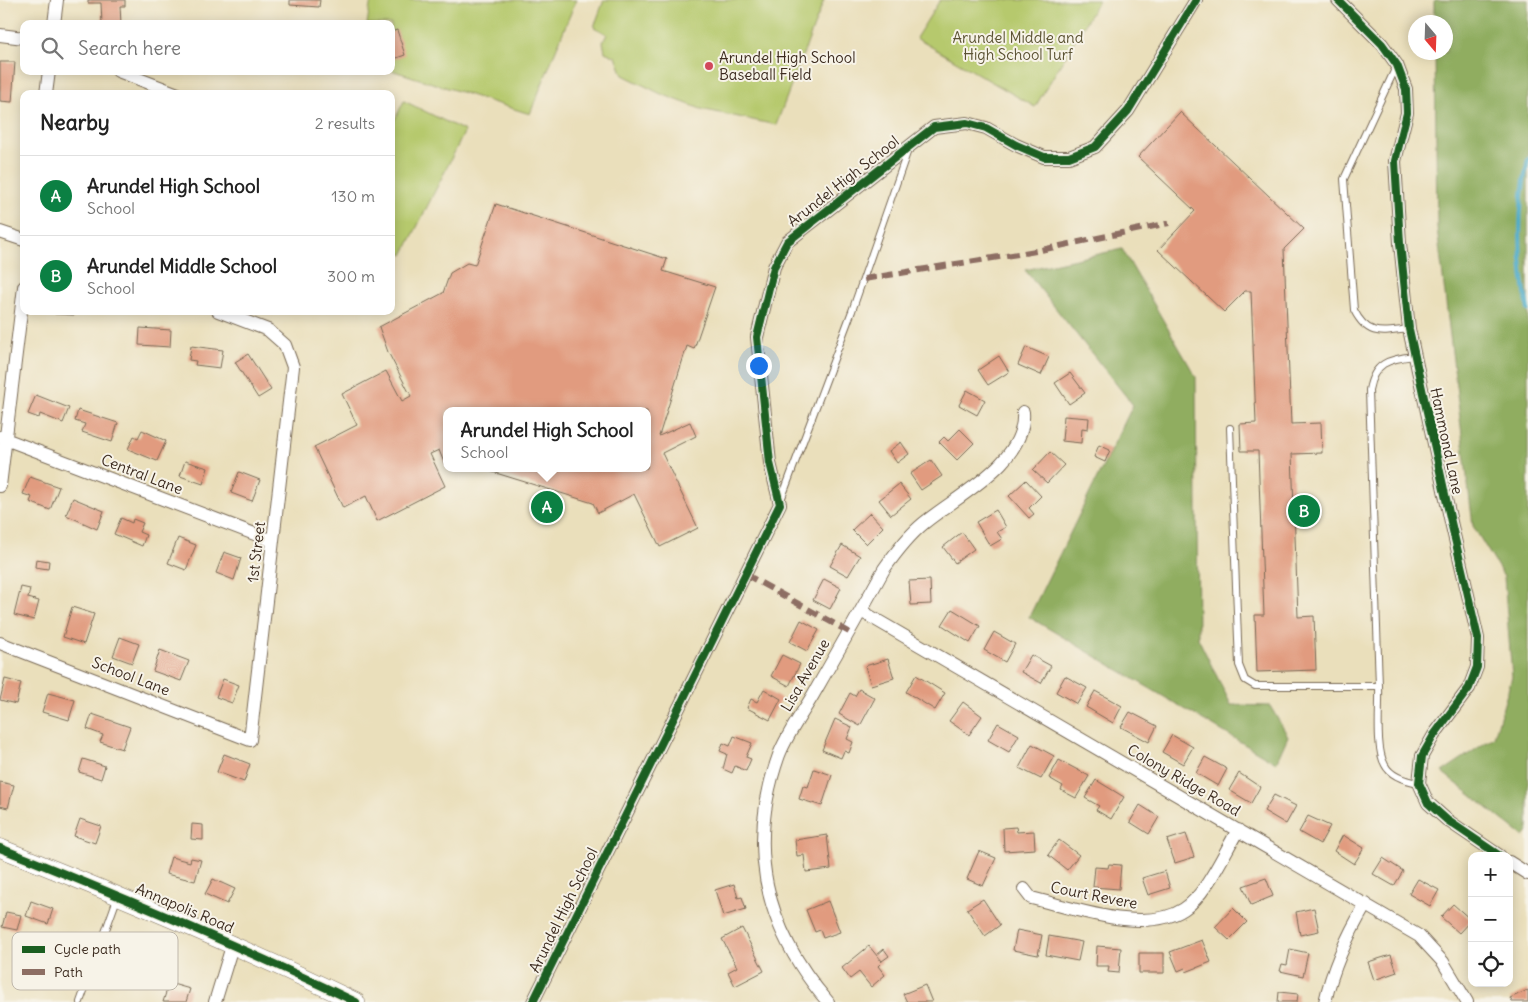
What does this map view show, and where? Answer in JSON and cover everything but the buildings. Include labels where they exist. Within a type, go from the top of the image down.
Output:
[{"type":"main road","name":"Annapolis Road","points":[[0,848],[233,943],[356,1002]]},
{"type":"street","points":[[54,20],[57,0]]},
{"type":"street","name":"Arundel High School","points":[[534,1002],[780,504],[770,463],[758,337],[774,268],[787,242],[934,128],[967,123],[986,128],[1016,145],[1044,157],[1069,156],[1095,147],[1128,111],[1196,0]]},
{"type":"street","name":"Hammond Lane","points":[[1338,0],[1382,44],[1397,66],[1406,89],[1407,113],[1395,161],[1400,243],[1410,329],[1414,356],[1478,638],[1477,667],[1469,688],[1434,735],[1422,756],[1419,783]]},
{"type":"street","points":[[0,35],[20,38]]},
{"type":"street","points":[[47,90],[48,75]]},
{"type":"street","points":[[128,75],[168,90]]},
{"type":"street","points":[[0,232],[20,239]]},
{"type":"street","points":[[0,486],[3,438],[20,315]]},
{"type":"street","name":"1st Street","points":[[229,315],[268,330],[285,345],[293,367],[250,740]]},
{"type":"street","name":"Lisa Avenue","points":[[828,1002],[806,976],[790,950],[777,923],[766,884],[762,845],[767,798],[780,753],[884,569],[902,544],[924,523],[978,484],[1009,454],[1017,442],[1024,424],[1023,412]]},
{"type":"street","name":"Central Lane","points":[[3,438],[273,540]]},
{"type":"street","name":"Colony Ridge Road","points":[[861,611],[1419,936],[1443,962],[1467,1002]]},
{"type":"street","name":"School Lane","points":[[0,643],[250,740]]},
{"type":"street","points":[[1419,783],[1428,804],[1494,852]]},
{"type":"street","name":"Court Revere","points":[[1024,889],[1031,898],[1109,916],[1139,921],[1164,919],[1185,909],[1202,891],[1238,830]]},
{"type":"street","points":[[1513,865],[1528,874]]},
{"type":"street","points":[[1325,1002],[1331,976],[1346,938],[1366,904]]},
{"type":"street","points":[[215,1002],[233,943]]},
{"type":"lane","points":[[1397,66],[1344,179],[1354,310],[1359,320],[1369,330],[1376,332],[1410,329]]},
{"type":"lane","name":"Arundel High School","points":[[780,504],[852,311],[910,146]]},
{"type":"lane","points":[[1414,356],[1398,358],[1382,364],[1372,377],[1369,390],[1380,749],[1385,766],[1403,780],[1419,783]]},
{"type":"lane","points":[[1230,428],[1239,665],[1245,680],[1255,686],[1379,686]]},
{"type":"lane","points":[[105,932],[118,895]]},
{"type":"lane","points":[[80,1002],[84,990]]},
{"type":"green space","points":[[371,0],[576,0],[530,114],[395,71],[395,20],[368,20]]},
{"type":"green space","name":"Arundel High School Baseball Field","points":[[604,0],[824,0],[776,125],[701,109],[661,94],[623,75],[616,57],[605,52],[603,42],[607,34],[594,27]]},
{"type":"green space","name":"Arundel Middle and High School Turf","points":[[940,0],[1099,0],[1035,107],[916,38]]},
{"type":"green space","points":[[1434,0],[1528,0],[1528,832],[1524,837],[1442,772],[1494,737],[1512,677],[1504,577],[1473,526],[1437,228],[1435,60],[1453,60],[1453,15],[1434,15]]},
{"type":"green space","points":[[404,101],[465,131],[403,255],[395,251],[395,119]]},
{"type":"green space","points":[[1122,249],[1196,377],[1198,638],[1231,705],[1270,706],[1288,736],[1276,763],[1029,617],[1133,405],[1025,270]]},
{"type":"waterway","points":[[1528,159],[1524,178],[1520,234],[1522,272],[1528,310]]},
{"type":"marked path","points":[[864,279],[1036,251],[1169,223]]},
{"type":"marked path","points":[[745,574],[849,632]]},
{"type":"cycle path","points":[[533,1002],[780,504],[770,463],[757,337],[774,267],[787,242],[934,127],[967,123],[986,128],[1016,145],[1044,157],[1069,157],[1095,147],[1128,111],[1196,0]]},
{"type":"cycle path","points":[[1338,0],[1382,44],[1397,65],[1406,89],[1407,113],[1395,161],[1400,243],[1409,329],[1478,638],[1477,667],[1469,688],[1434,735],[1422,756],[1419,783],[1428,803],[1447,820],[1494,852]]},
{"type":"cycle path","points":[[0,848],[180,922],[356,1002]]},
{"type":"place","name":"Arundel High School Baseball Field","points":[[709,66]]},
{"type":"place","name":"Arundel High School","points":[[547,507]]},
{"type":"place","name":"Arundel Middle School","points":[[1304,511]]}]
